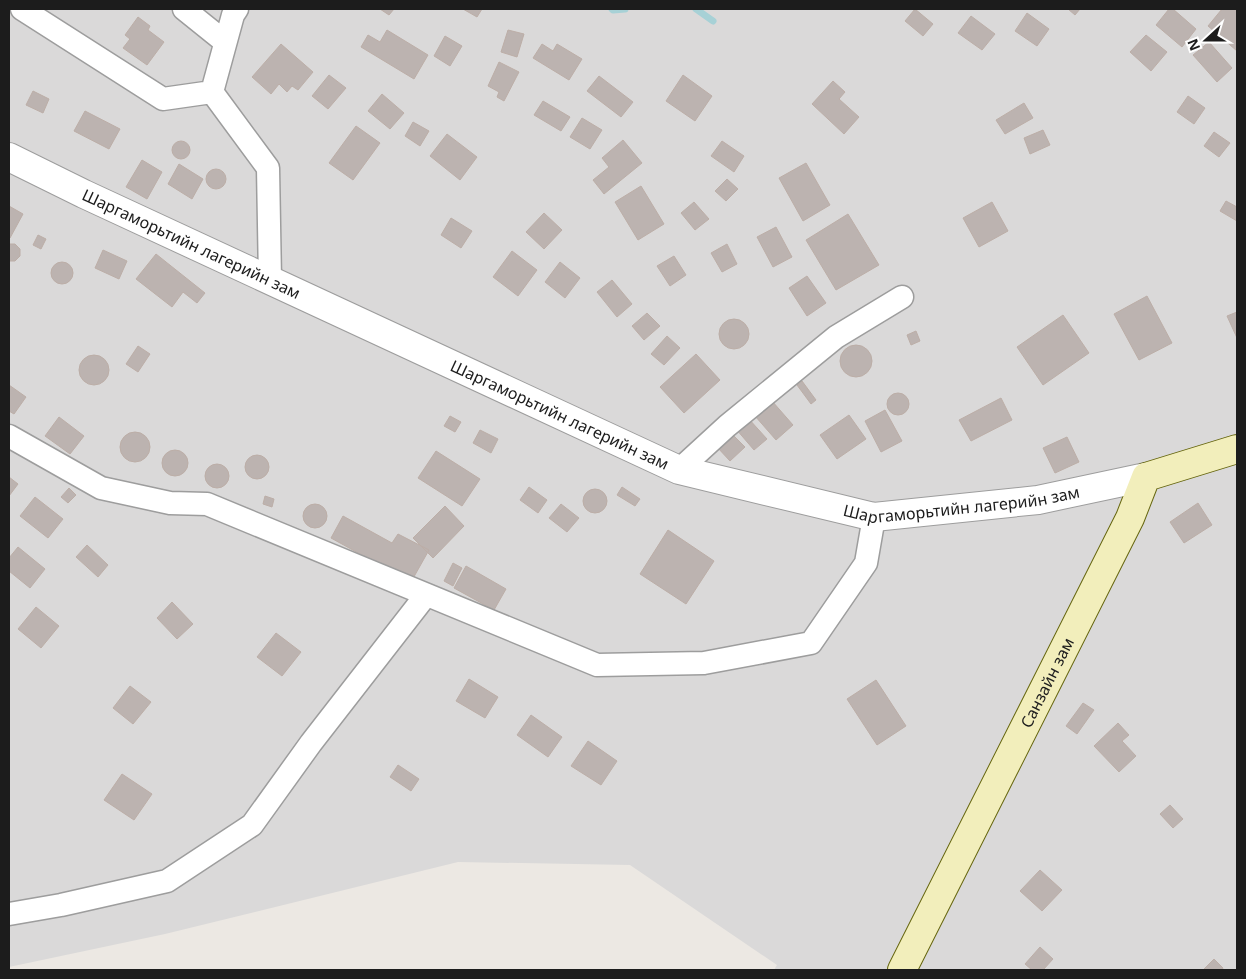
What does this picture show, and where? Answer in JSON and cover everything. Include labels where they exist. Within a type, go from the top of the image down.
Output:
[{"type":"main road","points":[[1146,477],[1237,449]]},
{"type":"main road","name":"Санзайн зам","points":[[902,970],[1126,526],[1146,477]]},
{"type":"street","points":[[22,9],[163,99],[212,92]]},
{"type":"street","points":[[184,9],[225,42]]},
{"type":"street","points":[[212,92],[225,42],[237,9]]},
{"type":"street","points":[[212,92],[268,168],[270,280]]},
{"type":"street","name":"Шаргаморьтийн лагерийн зам","points":[[9,157],[679,470],[874,518],[1038,500],[1146,477]]},
{"type":"street","points":[[679,470],[727,426],[836,337],[902,297]]},
{"type":"street","points":[[9,436],[101,488],[170,503],[207,504],[597,665],[704,663],[811,644],[866,563],[874,518]]},
{"type":"street","points":[[9,914],[62,905],[166,881],[252,825],[311,743],[426,595]]},
{"type":"shaded area","points":[[9,9],[1237,9],[1237,970],[774,970],[777,965],[630,865],[458,862],[165,934],[9,967]]},
{"type":"building","points":[[380,9],[394,9],[389,15]]},
{"type":"building","points":[[463,9],[482,9],[477,17]]},
{"type":"building","points":[[915,9],[933,24],[923,36],[905,21]]},
{"type":"building","points":[[1068,9],[1080,9],[1075,15]]},
{"type":"building","points":[[1169,9],[1173,9],[1196,29],[1182,47],[1156,25]]},
{"type":"building","points":[[1222,9],[1234,9],[1237,11],[1237,51],[1208,26]]},
{"type":"building","points":[[1027,13],[1049,29],[1037,46],[1015,31]]},
{"type":"building","points":[[971,16],[995,34],[982,50],[958,33]]},
{"type":"building","points":[[138,17],[150,26],[148,30],[164,42],[147,65],[123,48],[130,39],[125,35]]},
{"type":"building","points":[[387,30],[428,55],[414,79],[361,47],[368,35],[380,42]]},
{"type":"building","points":[[508,30],[524,34],[517,57],[501,52]]},
{"type":"building","points":[[1146,35],[1167,52],[1151,71],[1130,52]]},
{"type":"building","points":[[445,36],[462,46],[450,66],[434,56]]},
{"type":"building","points":[[1209,42],[1232,68],[1217,82],[1193,55]]},
{"type":"building","points":[[281,44],[313,72],[298,90],[292,86],[287,92],[279,84],[271,94],[252,77]]},
{"type":"building","points":[[542,44],[553,51],[557,44],[582,59],[569,80],[533,58]]},
{"type":"building","points":[[499,62],[519,72],[504,101],[497,97],[499,92],[488,86]]},
{"type":"building","points":[[329,75],[346,88],[328,109],[312,96]]},
{"type":"building","points":[[683,75],[712,96],[695,121],[666,101]]},
{"type":"building","points":[[599,76],[633,102],[621,117],[587,91]]},
{"type":"building","points":[[833,81],[845,92],[839,99],[859,117],[844,134],[812,104]]},
{"type":"building","points":[[33,91],[49,99],[43,113],[26,105]]},
{"type":"building","points":[[382,94],[404,113],[390,129],[368,111]]},
{"type":"building","points":[[1188,96],[1205,108],[1194,124],[1177,112]]},
{"type":"building","points":[[543,101],[570,117],[561,131],[534,115]]},
{"type":"building","points":[[1024,103],[1033,118],[1005,134],[996,120]]},
{"type":"building","points":[[85,111],[120,129],[109,149],[74,131]]},
{"type":"building","points":[[582,118],[602,130],[590,149],[570,137]]},
{"type":"building","points":[[413,122],[429,131],[420,146],[405,136]]},
{"type":"building","points":[[356,126],[380,143],[353,180],[329,163]]},
{"type":"building","points":[[1043,130],[1050,145],[1030,154],[1024,138]]},
{"type":"building","points":[[1214,132],[1230,143],[1219,157],[1204,146]]},
{"type":"building","points":[[447,134],[477,157],[460,180],[430,156]]},
{"type":"building","points":[[623,140],[642,163],[604,194],[593,180],[609,167],[602,158]]},
{"type":"building","points":[[181,141],[187,144],[190,150],[187,156],[181,159],[175,156],[172,150],[175,144]]},
{"type":"building","points":[[722,141],[744,156],[734,172],[711,156]]},
{"type":"building","points":[[142,160],[162,172],[147,199],[126,187]]},
{"type":"building","points":[[806,163],[830,205],[803,221],[779,178]]},
{"type":"building","points":[[179,164],[203,179],[192,199],[168,184]]},
{"type":"building","points":[[216,169],[223,172],[226,179],[223,186],[216,189],[209,186],[206,179],[209,172]]},
{"type":"building","points":[[727,179],[738,189],[726,201],[715,191]]},
{"type":"building","points":[[641,186],[664,224],[638,240],[615,202]]},
{"type":"building","points":[[1226,201],[1237,207],[1237,221],[1220,211]]},
{"type":"building","points":[[694,202],[709,219],[695,230],[681,213]]},
{"type":"building","points":[[992,202],[1008,231],[979,247],[963,218]]},
{"type":"building","points":[[9,206],[23,214],[10,238],[9,238]]},
{"type":"building","points":[[544,213],[562,230],[544,249],[526,232]]},
{"type":"building","points":[[848,214],[879,265],[836,290],[806,240]]},
{"type":"building","points":[[451,218],[472,231],[461,248],[441,235]]},
{"type":"building","points":[[776,227],[792,257],[773,267],[757,237]]},
{"type":"building","points":[[38,235],[46,239],[41,249],[33,245]]},
{"type":"building","points":[[9,244],[15,244],[20,249],[20,256],[15,261],[9,261]]},
{"type":"building","points":[[727,244],[737,264],[722,272],[711,253]]},
{"type":"building","points":[[103,250],[127,261],[119,279],[95,268]]},
{"type":"building","points":[[512,251],[537,270],[518,296],[493,277]]},
{"type":"building","points":[[156,254],[205,293],[197,303],[183,292],[172,307],[136,279]]},
{"type":"building","points":[[674,256],[686,275],[670,286],[657,266]]},
{"type":"building","points":[[62,262],[70,265],[73,273],[70,281],[62,284],[54,281],[51,273],[54,265]]},
{"type":"building","points":[[560,262],[580,278],[565,298],[545,282]]},
{"type":"building","points":[[807,276],[826,303],[807,316],[789,288]]},
{"type":"building","points":[[612,280],[632,304],[617,317],[597,292]]},
{"type":"building","points":[[1147,296],[1172,343],[1139,360],[1114,314]]},
{"type":"building","points":[[1237,312],[1237,338],[1227,316]]},
{"type":"building","points":[[647,313],[660,326],[644,340],[632,326]]},
{"type":"building","points":[[1063,315],[1089,353],[1043,385],[1017,347]]},
{"type":"building","points":[[734,319],[744,324],[749,334],[744,344],[734,349],[724,344],[719,334],[724,324]]},
{"type":"building","points":[[916,331],[920,341],[911,345],[907,335]]},
{"type":"building","points":[[667,336],[680,348],[664,365],[651,354]]},
{"type":"building","points":[[856,345],[867,350],[872,361],[867,372],[856,377],[845,372],[840,361],[845,350]]},
{"type":"building","points":[[138,346],[150,354],[138,372],[126,364]]},
{"type":"building","points":[[696,354],[720,380],[684,413],[660,387]]},
{"type":"building","points":[[94,355],[100,356],[108,364],[108,376],[100,384],[94,385],[88,384],[80,376],[79,370],[80,364],[88,356]]},
{"type":"building","points":[[802,381],[816,400],[811,404],[797,385]]},
{"type":"building","points":[[9,385],[26,397],[14,414],[9,411]]},
{"type":"building","points":[[898,393],[906,396],[909,404],[906,412],[898,415],[890,412],[887,404],[890,396]]},
{"type":"building","points":[[1001,398],[1012,420],[971,441],[959,420]]},
{"type":"building","points":[[772,401],[793,425],[776,440],[755,416]]},
{"type":"building","points":[[885,410],[902,441],[881,452],[865,421]]},
{"type":"building","points":[[849,415],[866,439],[837,459],[820,435]]},
{"type":"building","points":[[450,416],[461,422],[455,432],[444,426]]},
{"type":"building","points":[[59,417],[84,436],[70,454],[45,436]]},
{"type":"building","points":[[748,418],[767,439],[754,450],[736,429]]},
{"type":"building","points":[[480,430],[498,439],[491,453],[473,443]]},
{"type":"building","points":[[135,432],[141,433],[149,441],[149,453],[141,461],[135,462],[129,461],[121,453],[120,447],[121,441],[129,433]]},
{"type":"building","points":[[731,433],[745,447],[730,461],[717,447]]},
{"type":"building","points":[[1067,437],[1079,462],[1055,473],[1043,448]]},
{"type":"building","points":[[175,450],[184,454],[188,463],[184,472],[175,476],[166,472],[162,463],[166,454]]},
{"type":"building","points":[[436,451],[480,479],[462,506],[418,478]]},
{"type":"building","points":[[257,455],[262,456],[268,462],[268,472],[262,478],[257,479],[252,478],[246,472],[245,467],[246,462],[252,456]]},
{"type":"building","points":[[217,464],[226,467],[229,476],[226,485],[217,488],[208,485],[205,476],[208,467]]},
{"type":"building","points":[[9,477],[18,484],[9,496]]},
{"type":"building","points":[[529,487],[547,500],[538,513],[520,500]]},
{"type":"building","points":[[622,487],[640,499],[635,506],[617,495]]},
{"type":"building","points":[[69,488],[76,495],[68,503],[61,497]]},
{"type":"building","points":[[595,489],[603,493],[607,501],[603,509],[595,513],[587,509],[583,501],[587,493]]},
{"type":"building","points":[[265,496],[274,499],[272,507],[263,504]]},
{"type":"building","points":[[35,497],[63,519],[48,538],[20,516]]},
{"type":"building","points":[[1198,503],[1212,525],[1184,543],[1170,522]]},
{"type":"building","points":[[315,504],[320,505],[326,511],[326,521],[320,527],[315,528],[310,527],[304,521],[303,516],[304,511],[310,505]]},
{"type":"building","points":[[561,504],[579,518],[567,532],[549,518]]},
{"type":"building","points":[[445,506],[464,526],[433,558],[413,538]]},
{"type":"building","points":[[343,516],[392,543],[398,534],[429,550],[411,582],[331,538]]},
{"type":"building","points":[[668,530],[714,561],[686,604],[640,574]]},
{"type":"building","points":[[87,545],[108,565],[98,577],[76,557]]},
{"type":"building","points":[[18,547],[45,569],[30,588],[9,571],[9,558]]},
{"type":"building","points":[[453,563],[462,568],[453,586],[444,581]]},
{"type":"building","points":[[466,566],[506,589],[494,610],[454,588]]},
{"type":"building","points":[[172,602],[193,624],[177,639],[157,618]]},
{"type":"building","points":[[36,607],[59,626],[41,648],[18,629]]},
{"type":"building","points":[[276,633],[301,652],[282,676],[257,657]]},
{"type":"building","points":[[469,679],[498,697],[485,718],[456,701]]},
{"type":"building","points":[[876,680],[906,726],[877,745],[847,699]]},
{"type":"building","points":[[130,686],[151,702],[133,724],[113,708]]},
{"type":"building","points":[[1083,703],[1094,710],[1077,734],[1066,726]]},
{"type":"building","points":[[531,715],[562,737],[548,757],[517,735]]},
{"type":"building","points":[[1118,723],[1129,735],[1122,741],[1136,756],[1119,772],[1094,746]]},
{"type":"building","points":[[588,741],[617,761],[601,785],[571,766]]},
{"type":"building","points":[[398,765],[419,779],[411,791],[390,777]]},
{"type":"building","points":[[122,774],[152,794],[134,820],[104,800]]},
{"type":"building","points":[[1170,805],[1183,819],[1173,828],[1160,814]]},
{"type":"building","points":[[1040,870],[1062,890],[1042,911],[1020,891]]},
{"type":"building","points":[[1040,947],[1053,959],[1043,970],[1032,970],[1025,964]]},
{"type":"building","points":[[1214,959],[1223,968],[1222,970],[1203,970]]},
{"type":"waterway","points":[[612,9],[625,9]]},
{"type":"waterway","points":[[696,9],[713,21]]}]
